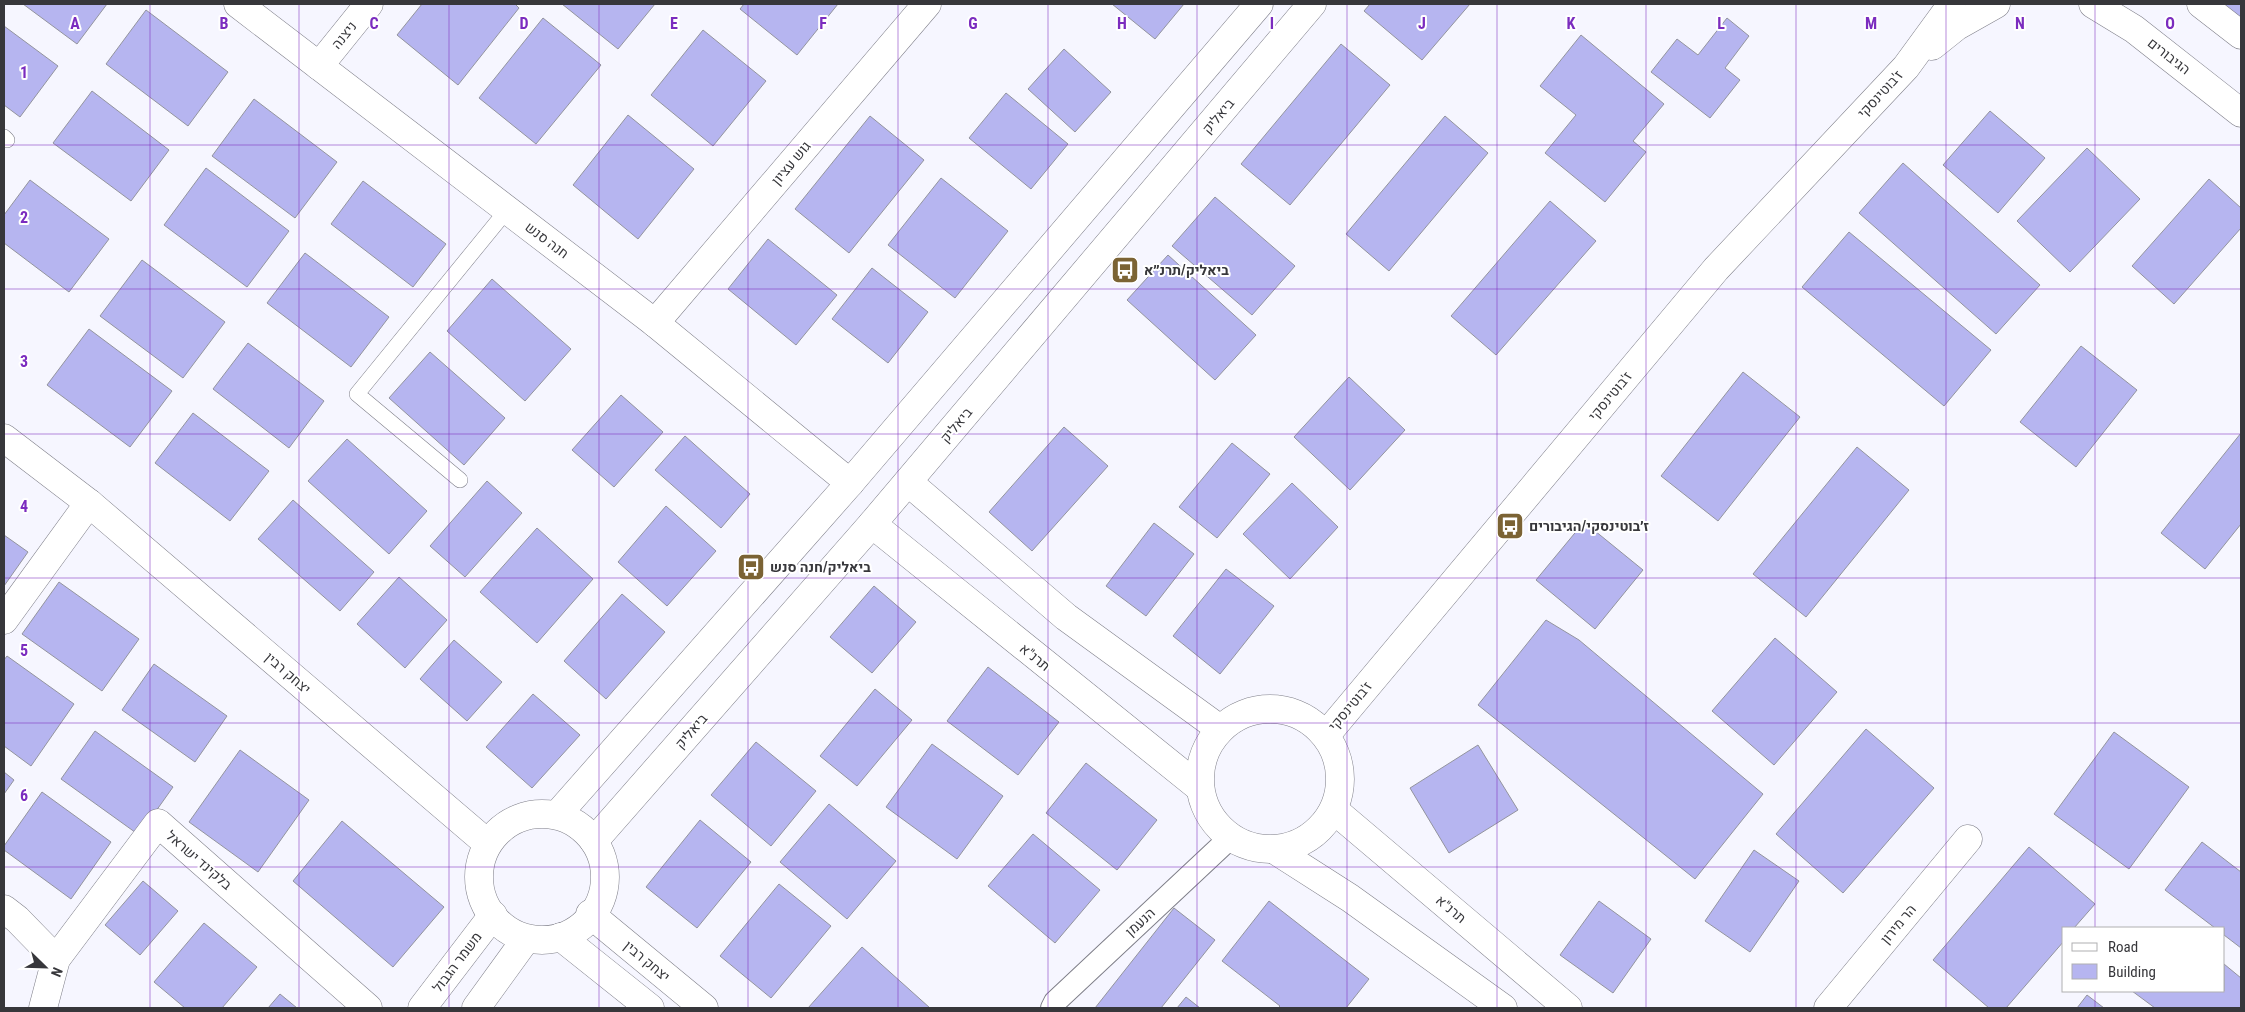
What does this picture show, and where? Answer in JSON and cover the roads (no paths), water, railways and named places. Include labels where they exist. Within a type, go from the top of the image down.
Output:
[{"type":"street","name":"חנה סנש","points":[[238,4],[655,323],[850,483]]},
{"type":"street","name":"ניצנה","points":[[319,66],[369,4]]},
{"type":"street","name":"גוש עציון","points":[[655,323],[927,4]]},
{"type":"street","points":[[557,815],[850,483],[1259,4]]},
{"type":"street","name":"ביאליק","points":[[594,841],[872,524],[1312,4]]},
{"type":"street","name":"ז'בוטינסקי","points":[[1326,735],[1716,269],[1906,67],[1952,4]]},
{"type":"street","name":"ז'בוטינסקי","points":[[1906,67],[1957,26],[1996,4]]},
{"type":"street","name":"הגיבורים","points":[[2093,4],[2134,29],[2241,113]]},
{"type":"street","points":[[2201,4],[2241,35]]},
{"type":"street","name":"יצחק רבין","points":[[4,438],[89,503],[488,843]]},
{"type":"street","points":[[908,482],[1066,617],[1220,729]]},
{"type":"street","points":[[4,620],[89,503]]},
{"type":"street","name":"תרנ\"א","points":[[872,524],[1200,788]]},
{"type":"street","points":[[1262,709],[1286,710],[1308,719],[1326,735],[1336,752],[1340,771],[1340,791],[1334,810],[1324,825],[1310,838],[1293,846],[1275,850],[1252,847],[1230,838],[1216,824],[1206,807],[1200,788],[1201,767],[1205,753],[1220,729],[1239,715],[1262,709]]},
{"type":"street","name":"תרנ\"א","points":[[1334,810],[1568,1008]]},
{"type":"street","points":[[530,814],[557,815],[578,825],[594,841],[602,857],[605,879],[600,901],[581,927],[561,937],[548,940],[526,938],[511,933],[493,915],[479,890],[479,864],[488,843],[510,821],[530,814]]},
{"type":"street","name":"בלקינד ישראל","points":[[56,959],[158,823],[368,1008]]},
{"type":"street","name":"הנעמן","points":[[1052,1008],[1055,1002],[1230,838]]},
{"type":"street","name":"הר מירון","points":[[1828,1008],[1968,840]]},
{"type":"street","points":[[1275,850],[1350,898],[1502,1008]]},
{"type":"street","points":[[4,910],[17,920],[56,959],[43,1008]]},
{"type":"street","name":"יצחק רבין","points":[[590,914],[704,1008]]},
{"type":"street","name":"משמר הגבול","points":[[422,1008],[493,915]]},
{"type":"street","points":[[561,937],[650,1008]]},
{"type":"street","points":[[476,1008],[526,938]]},
{"type":"lane","points":[[460,480],[357,394],[507,210]]},
{"type":"place","name":"ביאליק/תרנ״א","points":[[1125,270]]},
{"type":"place","name":"ז׳בוטינסקי/הגיבורים","points":[[1510,526]]},
{"type":"place","name":"ביאליק/חנה סנש","points":[[751,567]]}]
